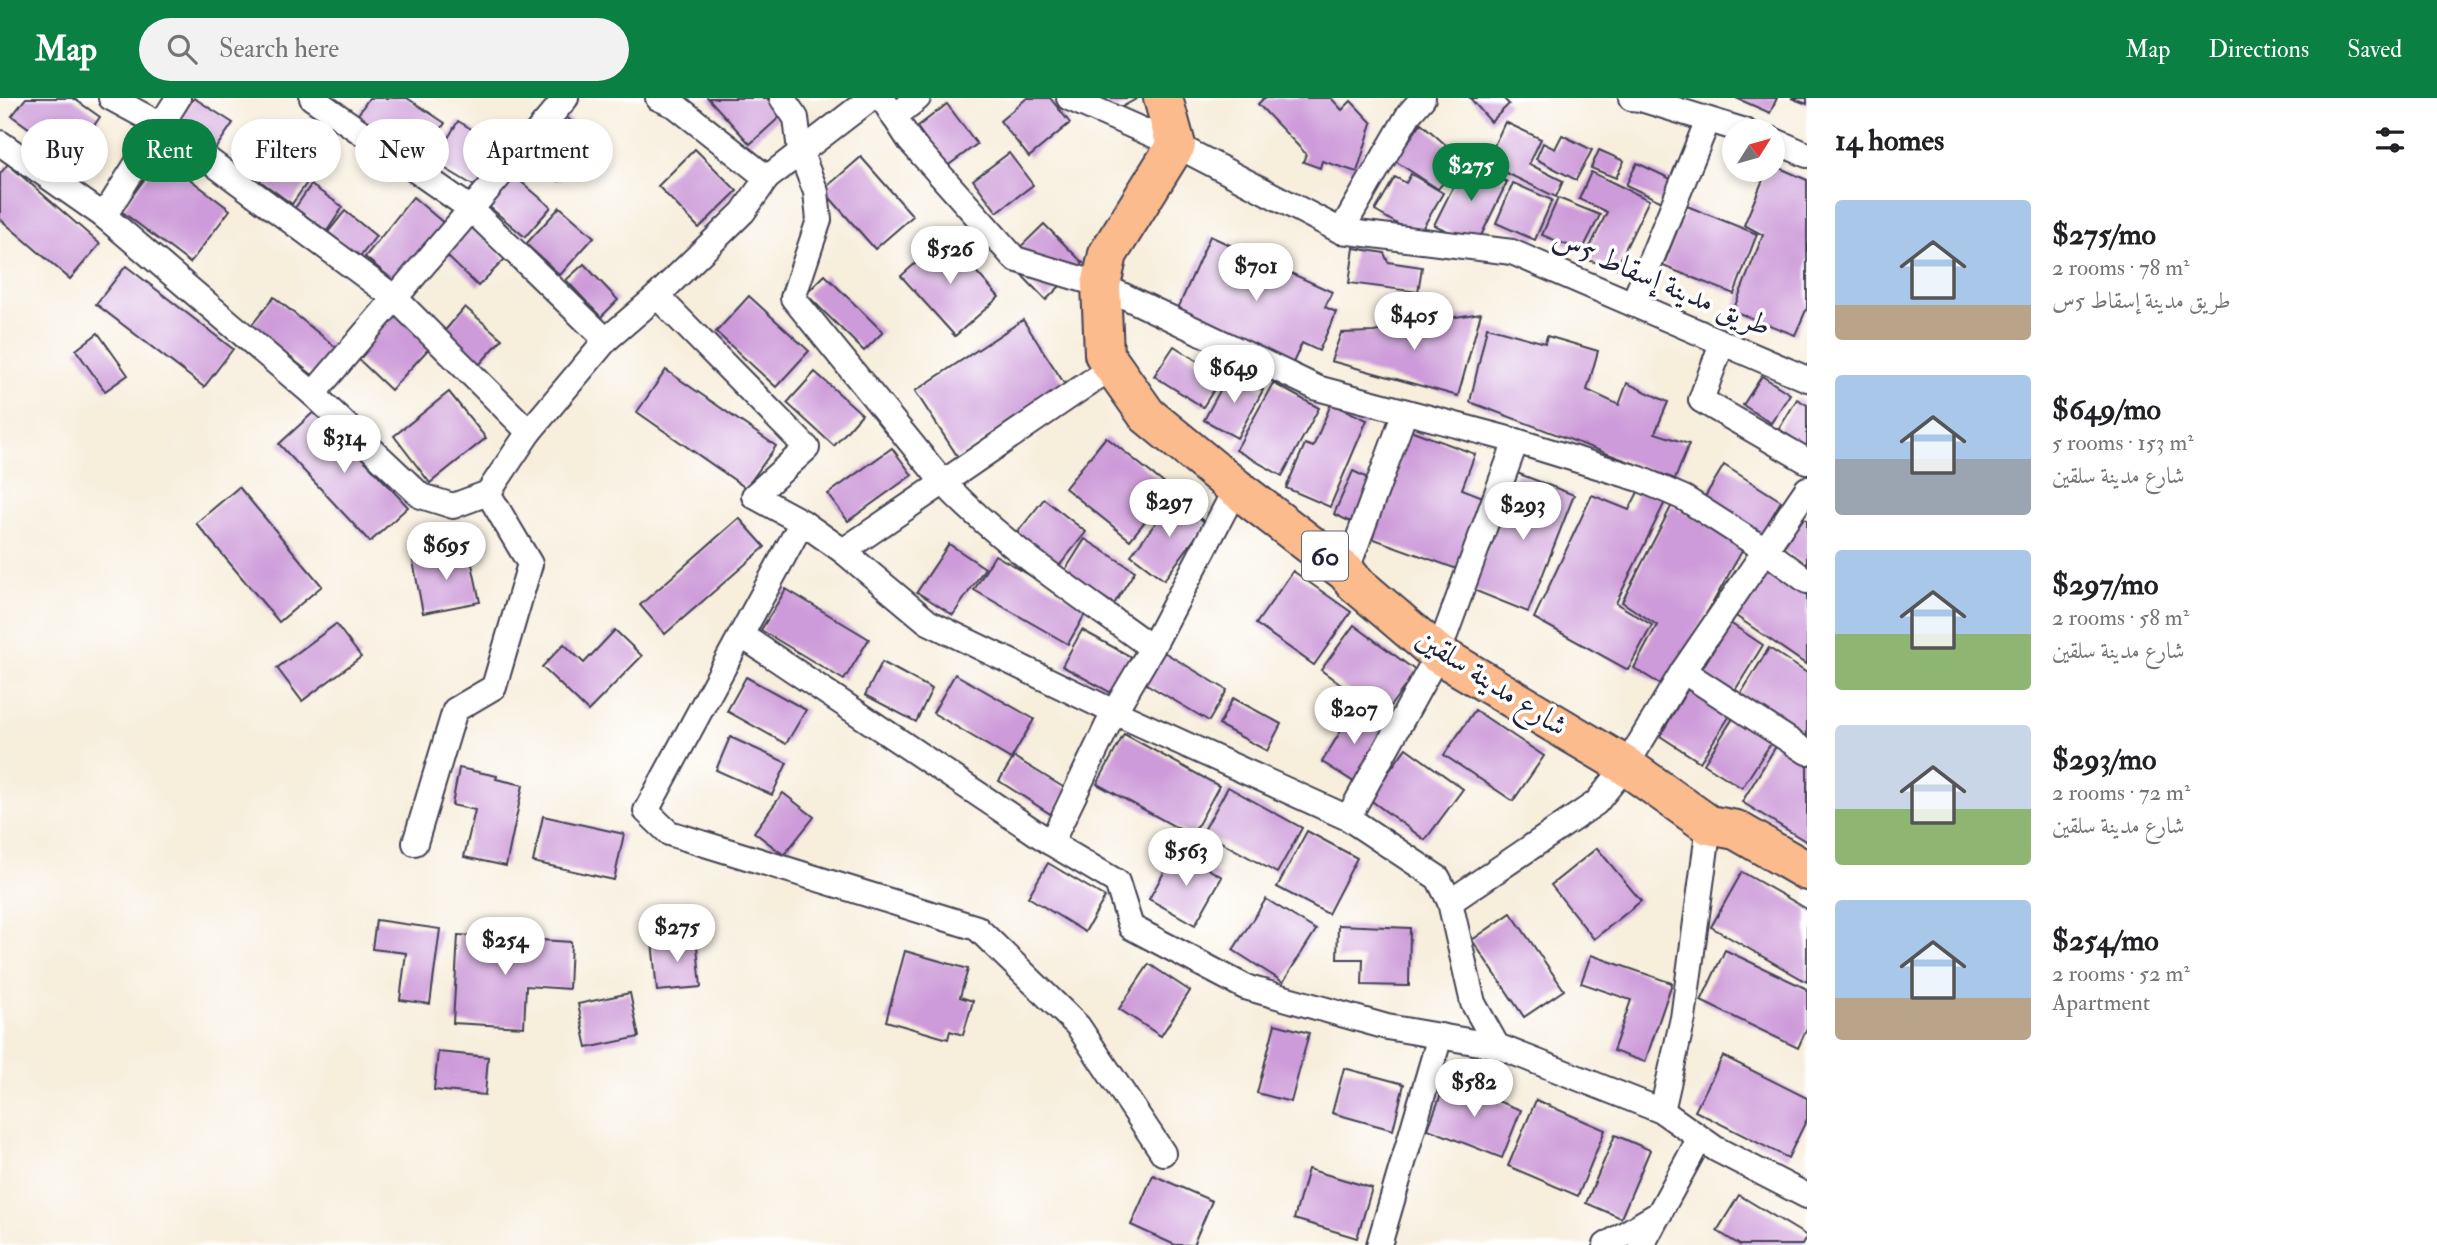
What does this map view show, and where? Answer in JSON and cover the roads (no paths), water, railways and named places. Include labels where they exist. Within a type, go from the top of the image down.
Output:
[{"type":"main road","points":[[1163,98],[1176,145]]},
{"type":"main road","name":"شارع مدينة سلقين","points":[[1176,145],[1108,254],[1101,285],[1104,354],[1147,415],[1236,488],[1346,572],[1355,583],[1438,654],[1626,766],[1709,825],[1735,830],[1807,871]]},
{"type":"street","points":[[111,98],[150,119]]},
{"type":"street","points":[[165,119],[178,98]]},
{"type":"street","points":[[312,98],[471,209],[606,340]]},
{"type":"street","points":[[313,394],[566,98]]},
{"type":"street","points":[[658,98],[676,106],[767,177]]},
{"type":"street","points":[[782,98],[796,118],[800,151],[816,192],[819,220],[793,298],[967,508],[1152,648]]},
{"type":"street","points":[[0,143],[104,216],[313,394],[421,496],[453,506],[488,493],[529,432],[606,340],[657,296],[743,212],[767,177],[871,98]]},
{"type":"street","points":[[918,98],[888,108],[910,141],[1015,259],[1101,285],[1317,388],[1516,441],[1640,479],[1684,498],[1765,550],[1807,581]]},
{"type":"street","name":"طريق مدينة إسقاط 5س","points":[[1069,98],[1176,145],[1341,231],[1512,252],[1807,379]]},
{"type":"street","points":[[1631,98],[1722,124]]},
{"type":"street","points":[[1341,231],[1410,103]]},
{"type":"street","points":[[1633,304],[1708,120]]},
{"type":"street","points":[[1785,145],[1807,155]]},
{"type":"street","points":[[217,166],[395,298],[529,432]]},
{"type":"street","points":[[104,216],[125,182]]},
{"type":"street","points":[[657,296],[807,448],[754,496],[802,522],[843,551],[928,622],[1114,712],[1348,818],[1438,878],[1450,902],[1474,1003],[1497,1046]]},
{"type":"street","points":[[1722,342],[1701,400],[1807,461]]},
{"type":"street","points":[[843,551],[1112,367]]},
{"type":"street","points":[[1346,572],[1405,412]]},
{"type":"street","points":[[1348,818],[1438,654],[1516,441]]},
{"type":"street","points":[[1051,842],[1114,712],[1152,648],[1236,488]]},
{"type":"street","points":[[1450,902],[1596,803],[1626,766],[1683,671],[1807,489]]},
{"type":"street","points":[[415,843],[455,710],[494,687],[530,564],[488,493]]},
{"type":"street","points":[[802,522],[646,811],[668,833],[977,928],[1078,1026],[1164,1153]]},
{"type":"street","points":[[741,635],[1051,842],[1116,882],[1131,927],[1245,987],[1387,1027],[1497,1046],[1662,1111],[1716,1149],[1807,1196]]},
{"type":"street","points":[[1683,671],[1807,752]]},
{"type":"street","points":[[1662,1111],[1683,1018],[1709,825]]},
{"type":"street","points":[[1379,1245],[1440,1036]]},
{"type":"street","points":[[1642,1245],[1700,1138]]},
{"type":"street","points":[[1606,1245],[1660,1212]]}]
